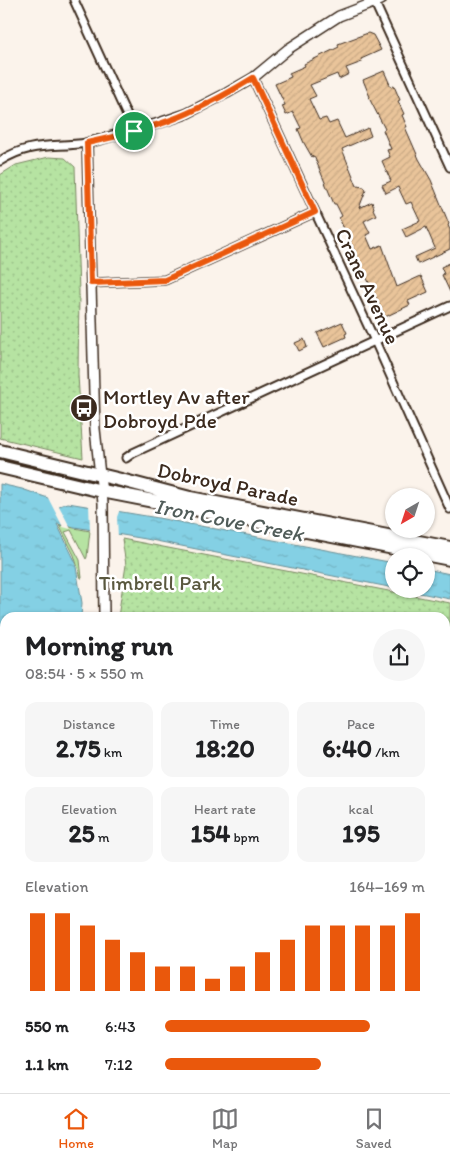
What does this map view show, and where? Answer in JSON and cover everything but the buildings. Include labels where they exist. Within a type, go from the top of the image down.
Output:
[{"type":"highway","name":"Dobroyd Parade","points":[[0,451],[190,498],[450,548]]},
{"type":"highway","name":"Dobroyd Parade","points":[[0,467],[102,497],[450,558]]},
{"type":"street","points":[[74,0],[134,131]]},
{"type":"street","points":[[0,161],[11,154],[25,149],[40,146],[87,143],[134,131],[186,114],[253,78],[288,49],[339,16],[378,1],[450,167]]},
{"type":"street","name":"Crane Avenue","points":[[253,78],[375,341],[450,509]]},
{"type":"street","points":[[87,143],[96,436],[98,464],[101,475],[104,537],[104,612]]},
{"type":"street","points":[[91,283],[165,280],[315,212]]},
{"type":"street","points":[[126,458],[133,453],[450,306]]},
{"type":"green space","points":[[49,157],[65,158],[75,167],[79,292],[78,375],[83,458],[0,438],[0,175],[16,165]]},
{"type":"green space","points":[[59,525],[90,531],[86,559],[71,530],[65,532],[80,560],[82,578],[74,555]]},
{"type":"green space","name":"Timbrell Park","points":[[122,539],[385,590],[385,598],[424,598],[450,603],[450,612],[119,612],[126,565]]},
{"type":"water","points":[[0,484],[48,498],[56,507],[68,503],[158,518],[385,561],[385,586],[146,539],[57,524],[75,561],[82,603],[81,612],[0,612]]},
{"type":"water","points":[[435,571],[450,574],[450,599],[435,596]]},
{"type":"pier","points":[[48,496],[56,505],[58,504],[71,529],[63,527]]},
{"type":"pier","points":[[89,504],[120,509],[117,517],[118,537],[90,532]]},
{"type":"place","name":"Mortley Av after Dobroyd Pde","points":[[84,408]]},
{"type":"route","points":[[253,78],[315,212],[165,280],[91,283],[87,143],[134,131],[186,114],[253,78]]},
{"type":"water label","name":"Iron Cove Creek","points":[[229,520]]}]
